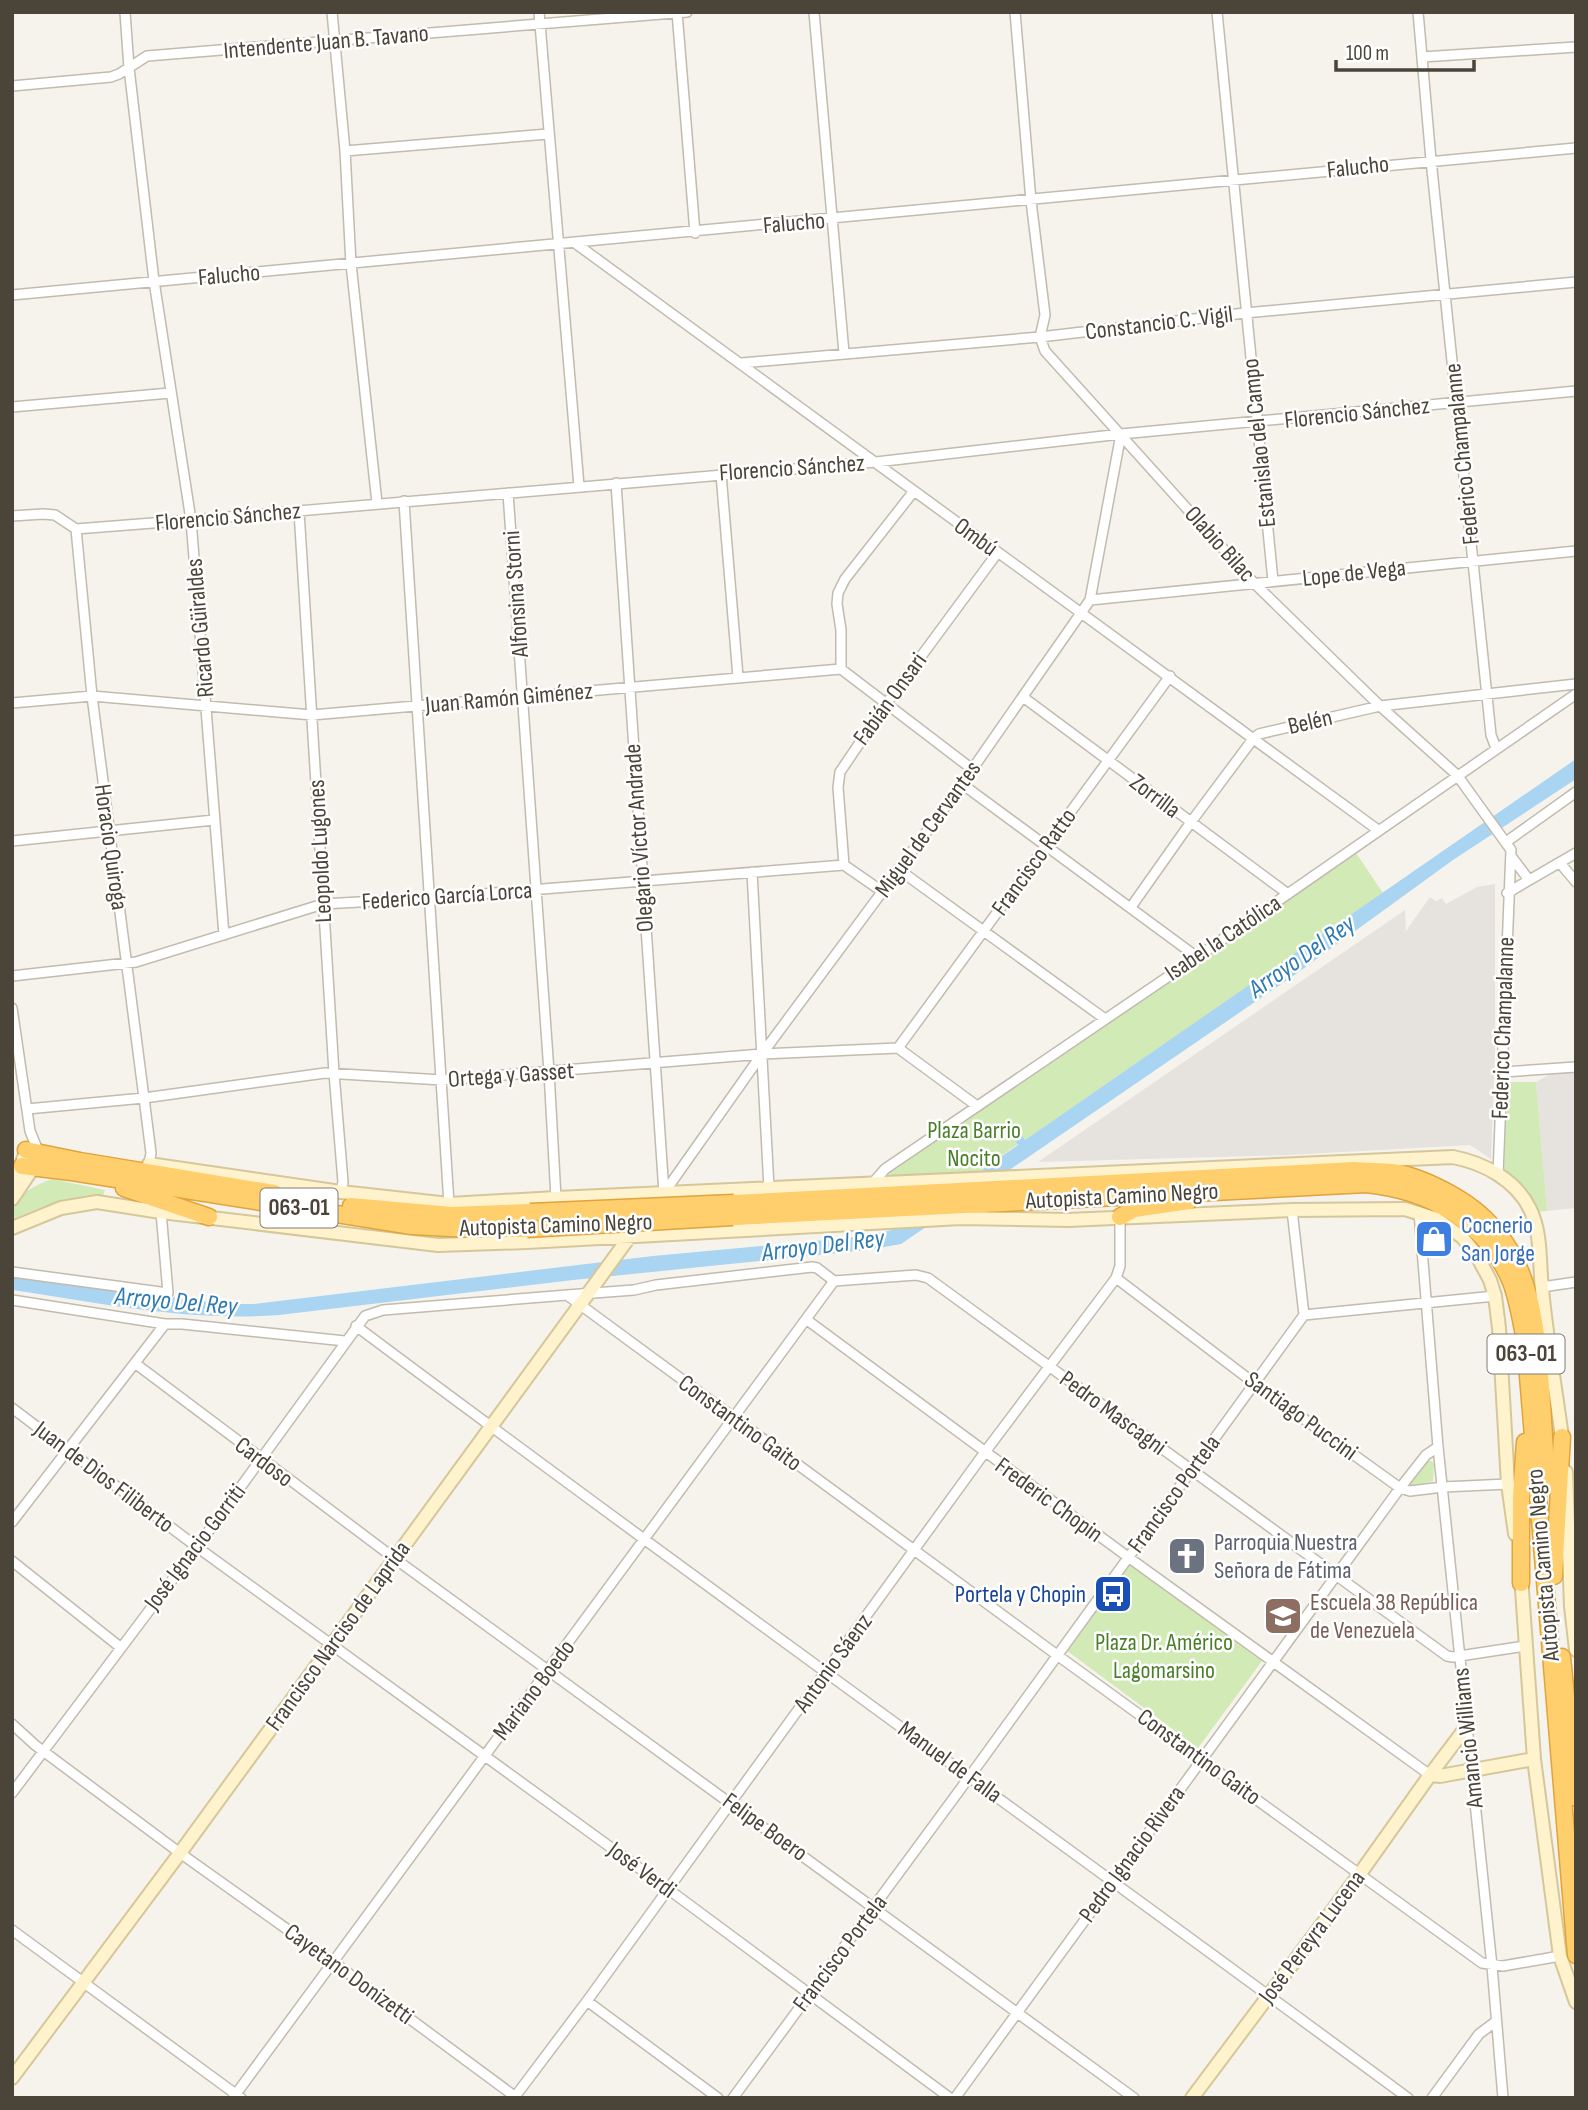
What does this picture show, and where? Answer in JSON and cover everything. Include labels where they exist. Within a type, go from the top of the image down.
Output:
[{"type":"highway","points":[[76,1167],[102,1158],[149,1164]]},
{"type":"highway","name":"Autopista Camino Negro","points":[[31,1159],[412,1226],[446,1229],[528,1220],[917,1200],[1020,1189],[1354,1170],[1393,1172],[1447,1191],[1492,1226],[1508,1247],[1531,1298],[1537,1330],[1553,1576],[1576,1798]]},
{"type":"highway","points":[[76,1167],[209,1217]]},
{"type":"highway","name":"Autopista Camino Negro","points":[[1020,1189],[1267,1188],[1366,1184],[1387,1186],[1434,1201],[1459,1216],[1492,1250],[1511,1283],[1525,1340],[1568,1956]]},
{"type":"highway","points":[[1121,1217],[1134,1209],[1267,1188]]},
{"type":"highway","points":[[1521,1583],[1521,1497],[1528,1383]]},
{"type":"highway","points":[[1553,1576],[1562,1437]]},
{"type":"street","name":"Ricardo Güiraldes","points":[[125,12],[154,281],[191,520],[224,935]]},
{"type":"street","points":[[332,12],[345,151],[351,264],[377,503]]},
{"type":"street","points":[[539,12],[579,486]]},
{"type":"street","name":"Intendente Juan B. Tavano","points":[[12,86],[111,76],[147,56],[687,12]]},
{"type":"street","points":[[814,12],[844,353]]},
{"type":"street","points":[[1015,12],[1031,201],[1045,315],[1040,337]]},
{"type":"street","name":"Estanislao del Campo","points":[[1217,12],[1231,180],[1273,581]]},
{"type":"street","name":"Federico Champalanne","points":[[1418,12],[1491,735],[1496,747]]},
{"type":"street","points":[[677,13],[695,233]]},
{"type":"street","points":[[1422,57],[1576,47]]},
{"type":"street","points":[[345,151],[548,134]]},
{"type":"street","name":"Falucho","points":[[12,295],[695,233],[1576,148]]},
{"type":"street","name":"Ombú","points":[[575,243],[1378,830]]},
{"type":"street","name":"Constancio C. Vigil","points":[[742,363],[1040,337],[1245,313],[1576,282]]},
{"type":"street","name":"Olabio Bilac","points":[[1040,337],[1045,351],[1255,583],[1380,706],[1457,775],[1506,842]]},
{"type":"street","name":"Florencio Sánchez","points":[[76,529],[876,462],[1121,434],[1576,391]]},
{"type":"street","points":[[12,407],[170,393]]},
{"type":"street","name":"Miguel de Cervantes","points":[[664,1193],[762,1054],[962,784],[1090,600],[1121,434]]},
{"type":"street","points":[[721,474],[738,677]]},
{"type":"street","name":"Olegario Víctor Andrade","points":[[616,483],[664,1193]]},
{"type":"street","points":[[914,491],[845,579],[838,593],[841,669],[972,769]]},
{"type":"street","name":"Alfonsina Storni","points":[[508,493],[524,697],[556,1198]]},
{"type":"street","points":[[404,501],[449,1204]]},
{"type":"street","name":"Leopoldo Lugones","points":[[299,511],[343,1182],[341,1192]]},
{"type":"street","points":[[12,516],[55,515],[76,529]]},
{"type":"street","name":"Horacio Quiroga","points":[[76,529],[92,696],[145,1098],[151,1153],[149,1164]]},
{"type":"street","name":"Lope de Vega","points":[[1090,600],[1576,551]]},
{"type":"street","name":"Fabián Onsari","points":[[844,865],[838,779],[848,759],[886,704],[998,552]]},
{"type":"street","name":"Juan Ramón Giménez","points":[[12,703],[92,696],[312,715],[841,669]]},
{"type":"street","name":"Francisco Ratto","points":[[898,1048],[1170,676]]},
{"type":"street","name":"Belén","points":[[1253,739],[1264,733],[1380,706],[1576,684]]},
{"type":"street","name":"Isabel la Católica","points":[[872,1184],[885,1169],[1576,694]]},
{"type":"street","name":"Zorrilla","points":[[1023,696],[1288,894]]},
{"type":"street","points":[[1131,907],[1253,739]]},
{"type":"street","points":[[962,784],[1197,957]]},
{"type":"street","points":[[1506,842],[1576,792]]},
{"type":"street","points":[[12,841],[214,820]]},
{"type":"street","name":"Federico Champalanne","points":[[1498,1174],[1507,892],[1511,856],[1506,842]]},
{"type":"street","points":[[1507,892],[1576,853]]},
{"type":"street","points":[[1511,856],[1529,880]]},
{"type":"street","points":[[1560,863],[1576,882]]},
{"type":"street","points":[[844,865],[883,892]]},
{"type":"street","name":"Federico García Lorca","points":[[12,976],[127,964],[323,904],[844,865]]},
{"type":"street","points":[[898,869],[1105,1019]]},
{"type":"street","points":[[752,872],[769,1188]]},
{"type":"street","points":[[12,1008],[30,1131],[31,1159],[12,1199]]},
{"type":"street","points":[[898,1048],[977,1106]]},
{"type":"street","name":"Ortega y Gasset","points":[[27,1109],[145,1098],[334,1073],[442,1080],[762,1054],[898,1048]]},
{"type":"street","points":[[1503,1072],[1576,1067]]},
{"type":"street","points":[[149,1164],[341,1192],[449,1204],[945,1182],[1020,1189],[1441,1156],[1461,1158],[1498,1174],[1514,1188],[1531,1210],[1538,1237],[1562,1437],[1571,1468],[1575,1642]]},
{"type":"street","points":[[12,1184],[31,1159]]},
{"type":"street","name":"Francisco Narciso de Laprida","points":[[12,2078],[180,1853],[630,1235],[664,1193]]},
{"type":"street","points":[[12,1228],[61,1208],[97,1202],[438,1245],[961,1218],[1068,1220],[1390,1208],[1419,1212],[1437,1219],[1462,1237],[1485,1268],[1495,1296],[1508,1484],[1521,1583],[1534,1759],[1576,2002]]},
{"type":"street","points":[[1292,1210],[1304,1315],[1495,1296]]},
{"type":"street","points":[[12,1272],[167,1293],[161,1212]]},
{"type":"street","name":"Amancio Williams","points":[[1419,1212],[1438,1447],[1492,1966],[1503,2098]]},
{"type":"street","name":"Antonio Sáenz","points":[[515,2097],[985,1452],[1116,1278],[1120,1266],[1121,1217]]},
{"type":"street","points":[[567,1295],[593,1289],[812,1267],[834,1281]]},
{"type":"street","name":"Pedro Mascagni","points":[[834,1281],[916,1275],[928,1278],[1447,1656],[1459,1656]]},
{"type":"street","name":"Santiago Puccini","points":[[1116,1278],[1254,1383],[1400,1488]]},
{"type":"street","name":"Mariano Boedo","points":[[237,2096],[834,1281]]},
{"type":"street","points":[[1542,1287],[1576,1282]]},
{"type":"street","name":"Constantino Gaito","points":[[567,1295],[1359,1875],[1482,1963],[1492,1966]]},
{"type":"street","name":"José Ignacio Gorriti","points":[[12,1793],[197,1547],[365,1316],[383,1310],[567,1295]]},
{"type":"street","points":[[12,1300],[165,1324],[345,1340]]},
{"type":"street","name":"Francisco Portela","points":[[733,2098],[1304,1315]]},
{"type":"street","name":"Frederic Chopin","points":[[807,1320],[1430,1775]]},
{"type":"street","points":[[12,1522],[165,1324]]},
{"type":"street","name":"Manuel de Falla","points":[[356,1326],[644,1541],[970,1776],[1408,2098]]},
{"type":"street","name":"Cardoso","points":[[135,1364],[394,1558]]},
{"type":"street","name":"Juan de Dios Filiberto","points":[[12,1408],[332,1645]]},
{"type":"street","name":"Pedro Ignacio Rivera","points":[[953,2098],[1400,1488],[1426,1455],[1438,1447]]},
{"type":"street","points":[[1400,1488],[1410,1491],[1508,1484]]},
{"type":"street","name":"Felipe Boero","points":[[394,1558],[1135,2098]]},
{"type":"street","points":[[12,1561],[121,1647]]},
{"type":"street","name":"José Verdi","points":[[332,1645],[953,2098]]},
{"type":"street","points":[[1459,1656],[1525,1646]]},
{"type":"street","name":"Cayetano Donizetti","points":[[12,1724],[43,1751],[180,1853],[515,2097]]},
{"type":"street","name":"José Pereyra Lucena","points":[[1192,2098],[1467,1726]]},
{"type":"street","points":[[1430,1775],[1440,1776],[1534,1759]]},
{"type":"street","points":[[12,1930],[237,2096]]},
{"type":"street","points":[[1492,1966],[1568,1956]]},
{"type":"street","points":[[587,2001],[718,2098]]},
{"type":"street","points":[[1432,2098],[1479,2034],[1495,2022]]},
{"type":"shaded area","points":[[1495,884],[1495,1053],[1491,1159],[1470,1145],[1289,1155],[1038,1162],[1405,910],[1406,931],[1430,897],[1436,901],[1442,898],[1446,904],[1477,887]]},
{"type":"shaded area","points":[[1554,1072],[1576,1072],[1576,1208],[1547,1211],[1536,1082]]},
{"type":"green space","name":"Plaza Barrio Nocito","points":[[1356,853],[1383,893],[1025,1140],[1015,1126],[1008,1130],[1018,1144],[980,1171],[898,1177],[888,1174],[891,1169]]},
{"type":"green space","points":[[1507,1082],[1536,1082],[1547,1211],[1535,1212],[1504,1172]]},
{"type":"green space","points":[[52,1179],[105,1190],[103,1195],[44,1206],[12,1219],[15,1204],[24,1193]]},
{"type":"green space","points":[[1427,1461],[1434,1464],[1433,1481],[1413,1486],[1409,1484]]},
{"type":"green space","name":"Plaza Dr. Américo Lagomarsino","points":[[1130,1564],[1262,1661],[1198,1748],[1066,1650]]},
{"type":"water","name":"Arroyo Del Rey","points":[[1576,759],[1576,779],[1453,860],[1293,976],[901,1244],[868,1250],[573,1280],[279,1315],[179,1314],[12,1290],[12,1277],[226,1304],[253,1304],[653,1256],[847,1238],[888,1231],[901,1226],[1018,1145],[1008,1130],[1015,1125],[1025,1140]]},
{"type":"place","name":"Cocnerio San Jorge","points":[[1434,1239]]},
{"type":"place","name":"Parroquia Nuestra Señora de Fátima","points":[[1187,1556]]},
{"type":"place","name":"Portela y Chopin","points":[[1113,1594]]},
{"type":"place","name":"Escuela 38 República de Venezuela","points":[[1283,1616]]}]
